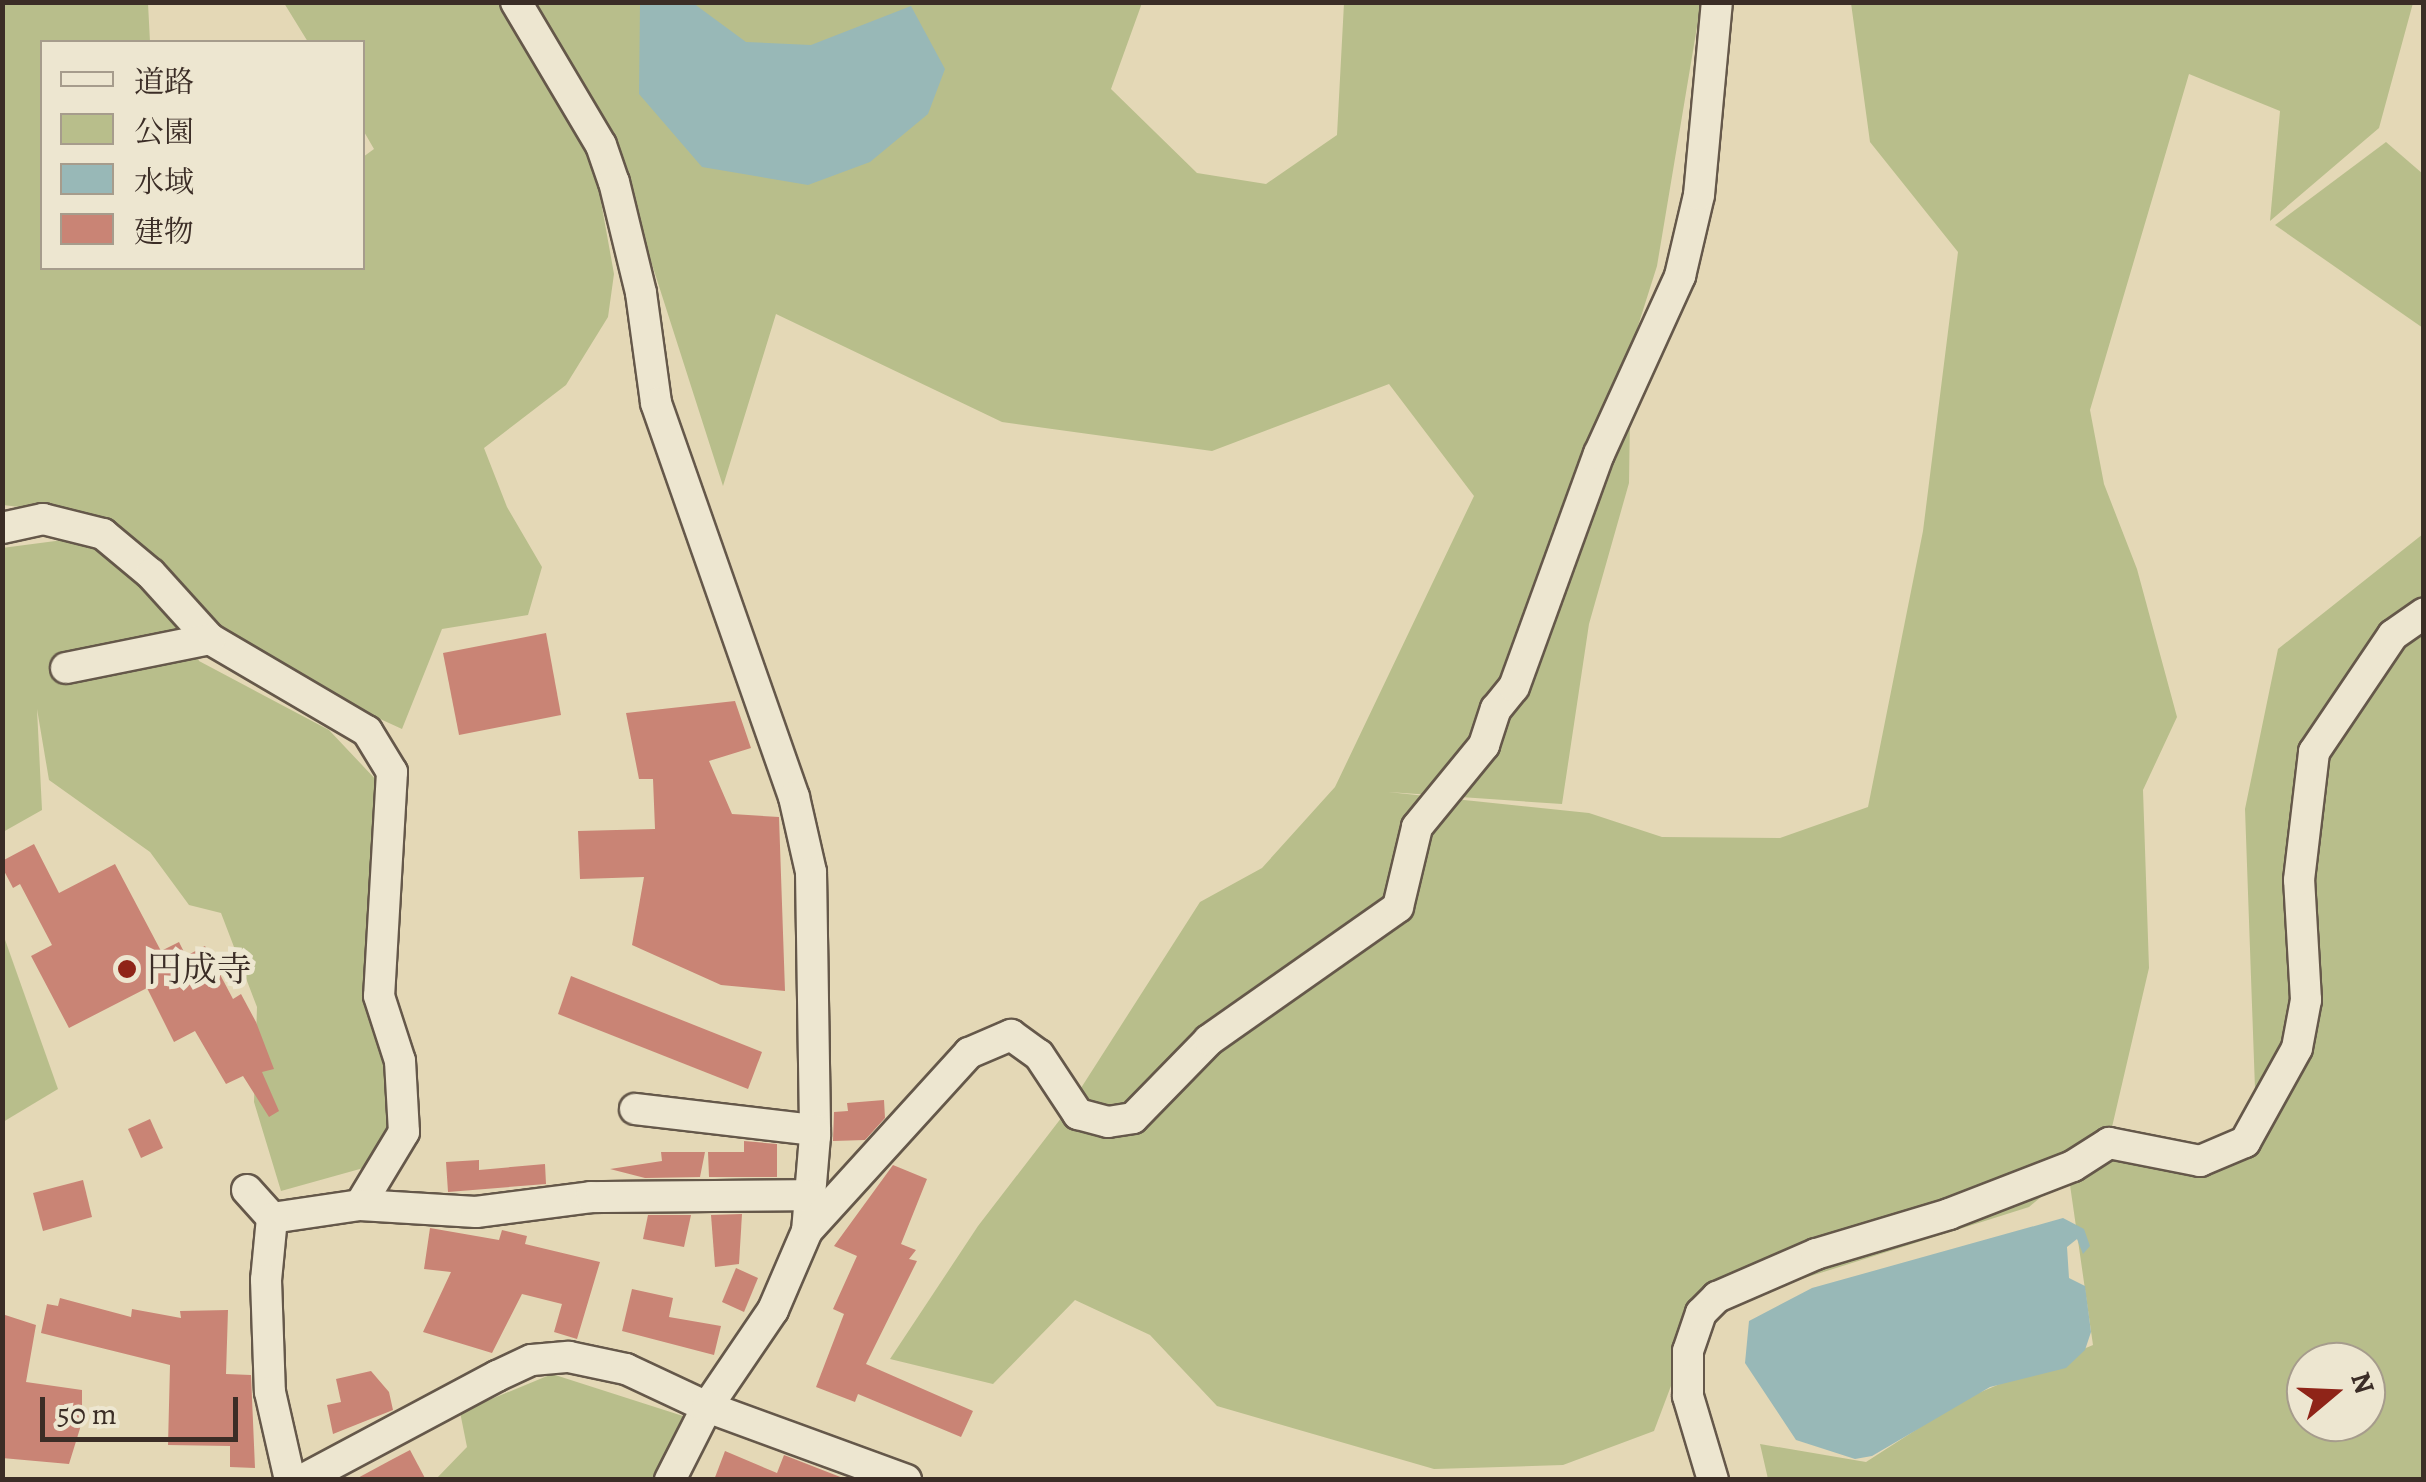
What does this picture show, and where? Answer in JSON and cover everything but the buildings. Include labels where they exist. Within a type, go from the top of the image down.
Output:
[{"type":"street","points":[[516,2],[601,145],[614,182],[641,293],[656,403],[794,797],[812,872],[814,1130],[807,1231],[773,1310],[708,1407],[670,1480]]},
{"type":"street","points":[[807,1231],[969,1053],[1011,1035],[1039,1055],[1078,1114],[1108,1122],[1133,1118],[1209,1040],[1398,906],[1417,827],[1484,745],[1496,709],[1514,687],[1599,454],[1680,276],[1699,195],[1717,2]]},
{"type":"street","points":[[2,528],[43,518],[103,534],[151,574],[210,639],[367,731],[392,772],[379,996],[400,1061],[404,1132],[360,1206]]},
{"type":"street","points":[[1713,1480],[1688,1396],[1688,1351],[1701,1313],[1718,1297],[1816,1254],[1949,1214],[2073,1166],[2109,1143],[2200,1162],[2245,1142],[2297,1048],[2306,1000],[2299,880],[2314,752],[2393,635],[2424,613]]},
{"type":"street","points":[[66,668],[210,639]]},
{"type":"street","points":[[636,1109],[814,1130]]},
{"type":"street","points":[[247,1190],[272,1218],[266,1280],[270,1392],[290,1480]]},
{"type":"street","points":[[272,1218],[360,1206],[476,1212],[591,1198],[810,1195]]},
{"type":"street","points":[[302,1480],[532,1360],[570,1357],[626,1369],[708,1407],[906,1480]]},
{"type":"green space","points":[[3,3],[148,3],[150,40],[40,40],[40,270],[365,270],[365,156],[374,149],[365,133],[365,40],[307,40],[284,3],[1142,3],[1111,89],[1197,173],[1266,184],[1337,135],[1344,3],[1701,3],[1657,266],[1631,348],[1629,483],[1589,624],[1562,804],[1388,792],[1589,813],[1662,837],[1780,838],[1868,807],[1923,531],[1958,252],[1870,142],[1851,3],[2413,3],[2379,128],[2270,221],[2280,111],[2189,74],[2090,410],[2104,484],[2137,569],[2177,717],[2143,790],[2149,968],[2109,1140],[2029,1207],[1776,1287],[1703,1301],[1654,1431],[1563,1465],[1434,1469],[1217,1406],[1150,1335],[1075,1300],[993,1384],[890,1359],[978,1226],[1065,1113],[1200,902],[1262,868],[1335,787],[1474,496],[1389,384],[1212,451],[1002,422],[776,314],[723,486],[616,152],[593,157],[614,274],[608,317],[566,385],[484,448],[507,507],[542,567],[528,615],[442,629],[402,729],[254,661],[102,517],[3,505]]},
{"type":"green space","points":[[2386,142],[2423,174],[2423,328],[2275,225]]},
{"type":"green space","points":[[2423,534],[2423,1479],[1768,1479],[1760,1444],[1866,1462],[1964,1399],[2093,1345],[2070,1185],[2109,1143],[2257,1145],[2245,809],[2278,649]]},
{"type":"green space","points":[[86,537],[188,629],[199,661],[329,730],[379,783],[377,875],[365,936],[371,1027],[391,1078],[391,1137],[367,1167],[281,1191],[254,1102],[257,1007],[221,913],[189,905],[150,852],[49,780],[37,709],[42,810],[3,832],[2,548]]},
{"type":"green space","points":[[3,934],[58,1089],[2,1122]]},
{"type":"green space","points":[[552,1374],[683,1416],[652,1479],[435,1480],[467,1447],[460,1412]]},
{"type":"water","points":[[640,3],[693,3],[746,42],[811,45],[911,6],[945,69],[928,114],[870,162],[808,185],[702,167],[639,94]]},
{"type":"water","points":[[2063,1218],[2084,1229],[2090,1246],[2083,1254],[2077,1239],[2067,1247],[2069,1278],[2085,1286],[2091,1332],[2085,1350],[2066,1368],[1990,1387],[1872,1456],[1855,1459],[1796,1440],[1745,1363],[1749,1321],[1812,1288]]},
{"type":"place","name":"円成寺","points":[[127,969]]}]
